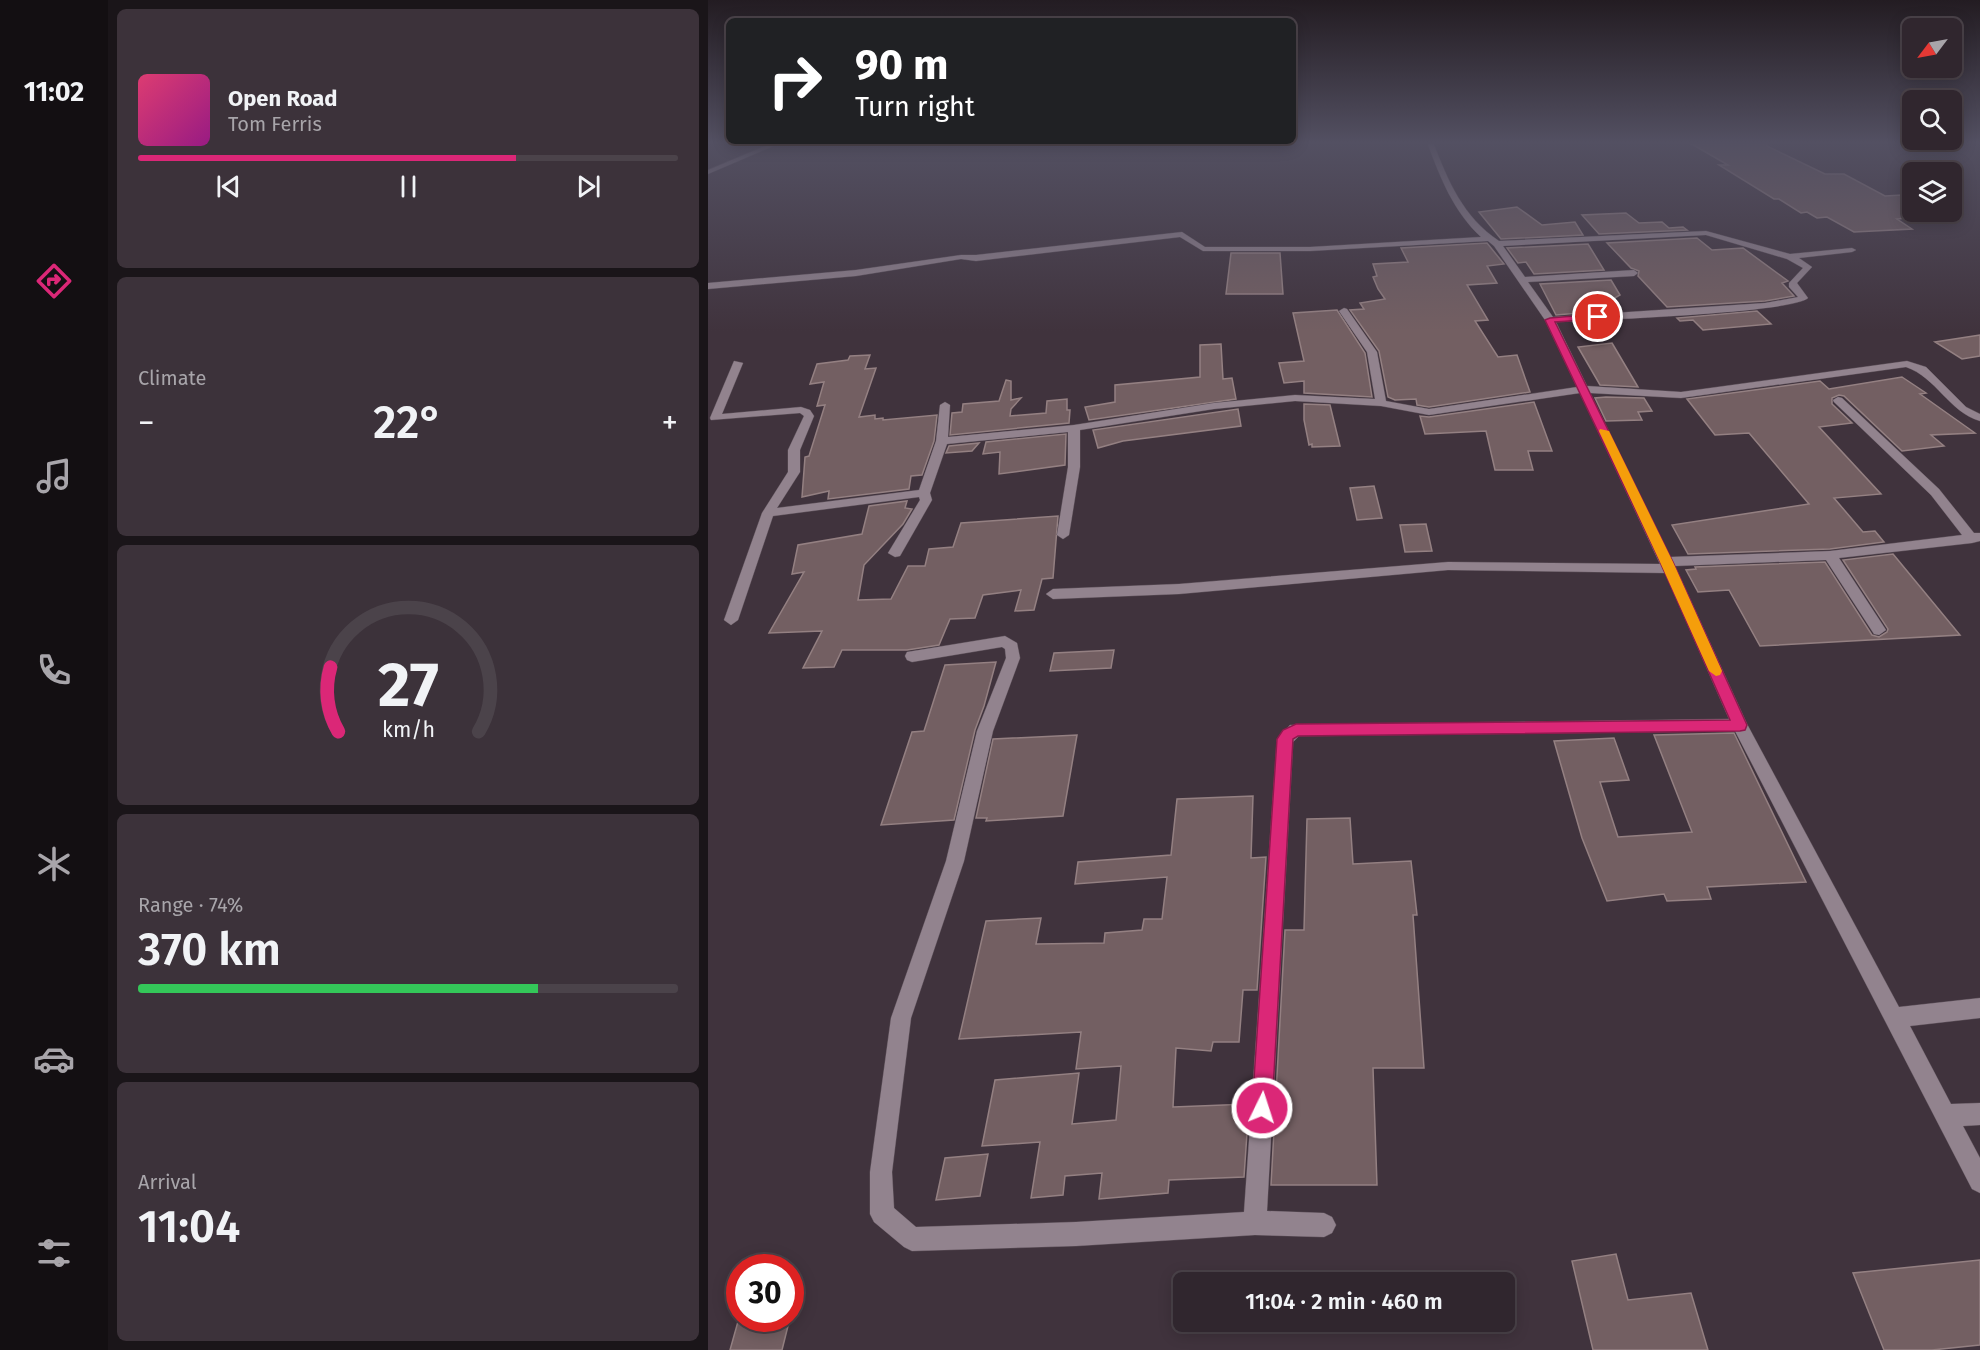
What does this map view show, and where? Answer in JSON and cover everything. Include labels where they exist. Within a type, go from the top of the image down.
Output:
[{"type":"street","points":[[1456,205],[1467,219],[1492,241],[1550,320],[1668,565],[1740,725],[1980,1181]]},
{"type":"street","points":[[708,286],[856,273],[961,257],[976,258],[1182,234],[1203,249],[1310,249],[1706,233],[1790,257],[1808,267],[1793,283],[1793,287],[1804,298],[1795,301],[1765,306],[1550,320]]},
{"type":"street","points":[[1790,257],[1851,250]]},
{"type":"street","points":[[1522,280],[1634,273]]},
{"type":"street","points":[[1344,311],[1372,352],[1381,403]]},
{"type":"street","points":[[731,620],[768,513],[794,472],[794,450],[809,416],[801,410],[715,418],[738,363]]},
{"type":"street","points":[[942,441],[1074,428],[1214,406],[1295,398],[1381,403],[1430,412],[1583,389],[1681,395],[1907,364],[1922,369],[1962,409],[1980,418]]},
{"type":"street","points":[[1838,400],[1935,492],[1976,538]]},
{"type":"street","points":[[895,553],[926,500],[924,493],[942,441],[945,405]]},
{"type":"street","points":[[1063,535],[1074,467],[1074,428]]},
{"type":"street","points":[[768,513],[924,493]]},
{"type":"street","points":[[1053,594],[1179,589],[1448,566],[1668,565],[1830,555],[1976,538]]},
{"type":"street","points":[[1830,555],[1879,630]]},
{"type":"street","points":[[912,656],[1005,641],[1012,647],[1013,658],[985,731],[954,861],[901,1018],[881,1172],[882,1214],[912,1239],[1076,1234],[1255,1223],[1324,1225]]},
{"type":"street","points":[[1255,1223],[1285,739],[1288,735],[1296,730],[1740,725]]},
{"type":"street","points":[[1893,1018],[1980,1008]]},
{"type":"street","points":[[1944,1115],[1980,1114]]},
{"type":"building","points":[[1788,205],[1902,205],[1902,218],[1897,219],[1912,229],[1854,232],[1827,217],[1817,218],[1807,212],[1801,213]]},
{"type":"building","points":[[1517,207],[1542,225],[1575,222],[1583,235],[1501,239],[1479,212]]},
{"type":"building","points":[[1626,213],[1639,223],[1662,222],[1669,228],[1683,227],[1687,230],[1599,234],[1582,215]]},
{"type":"building","points":[[1697,238],[1712,250],[1743,248],[1788,281],[1782,283],[1794,296],[1765,301],[1667,307],[1638,276],[1639,271],[1631,268],[1607,243]]},
{"type":"building","points":[[1487,243],[1504,264],[1487,266],[1497,283],[1467,285],[1488,320],[1475,321],[1498,357],[1517,355],[1530,392],[1429,407],[1417,405],[1416,399],[1395,400],[1388,397],[1379,351],[1350,310],[1364,309],[1360,303],[1385,299],[1373,277],[1377,276],[1373,264],[1408,262],[1401,248]]},
{"type":"building","points":[[1588,244],[1604,270],[1534,274],[1526,262],[1518,263],[1507,248]]},
{"type":"building","points":[[1231,253],[1280,253],[1283,294],[1226,294]]},
{"type":"building","points":[[1611,280],[1620,295],[1591,312],[1556,315],[1540,284]]},
{"type":"building","points":[[1337,310],[1365,353],[1372,397],[1304,393],[1304,381],[1284,383],[1279,363],[1304,361],[1293,313]]},
{"type":"building","points":[[1757,311],[1771,324],[1703,330],[1693,320],[1680,321],[1677,318]]},
{"type":"building","points":[[1980,335],[1980,356],[1962,359],[1935,342]]},
{"type":"building","points":[[1612,343],[1638,387],[1600,385],[1578,347]]},
{"type":"building","points":[[1221,344],[1223,379],[1232,378],[1236,399],[1089,420],[1085,407],[1115,402],[1115,385],[1200,377],[1200,345]]},
{"type":"building","points":[[870,355],[865,369],[876,368],[859,417],[875,415],[875,419],[883,418],[883,420],[937,415],[934,441],[922,475],[911,476],[909,489],[828,499],[829,491],[802,497],[805,457],[809,456],[825,405],[817,406],[824,382],[810,384],[817,364],[848,360],[850,356]]},
{"type":"building","points":[[1902,377],[1926,393],[1920,394],[1975,433],[1931,435],[1944,446],[1902,451],[1844,396],[1839,395],[1832,398],[1832,404],[1852,423],[1819,427],[1881,494],[1834,498],[1863,532],[1875,531],[1884,542],[1830,549],[1688,554],[1672,525],[1809,504],[1749,433],[1715,435],[1687,399],[1820,381],[1829,389]]},
{"type":"building","points":[[1006,380],[1011,381],[1011,400],[1021,398],[1011,409],[1010,416],[1046,413],[1047,401],[1067,399],[1067,410],[1070,410],[1069,423],[950,435],[952,413],[962,412],[963,404],[999,401]]},
{"type":"building","points":[[1595,398],[1644,398],[1652,411],[1638,412],[1642,420],[1606,421]]},
{"type":"building","points":[[1534,402],[1552,451],[1528,451],[1533,470],[1495,470],[1486,431],[1425,434],[1420,416],[1429,417]]},
{"type":"building","points":[[1304,404],[1330,405],[1340,446],[1312,447],[1312,444],[1309,445],[1304,420]]},
{"type":"building","points":[[1238,409],[1241,426],[1123,441],[1098,448],[1093,430]]},
{"type":"building","points":[[1066,434],[1065,465],[999,474],[1000,452],[983,454],[986,442]]},
{"type":"building","points":[[979,443],[972,451],[946,453],[949,446]]},
{"type":"building","points":[[1374,486],[1382,518],[1357,520],[1350,488]]},
{"type":"building","points":[[907,501],[905,508],[912,509],[903,524],[864,565],[858,600],[891,599],[908,566],[925,566],[929,549],[953,547],[961,523],[1058,516],[1053,578],[1042,579],[1034,610],[1015,611],[1021,590],[983,595],[975,618],[950,619],[939,645],[907,650],[842,650],[834,667],[803,668],[822,631],[769,633],[804,572],[792,574],[798,545],[862,534],[869,506]]},
{"type":"building","points":[[1426,524],[1432,551],[1405,552],[1400,525]]},
{"type":"building","points":[[1893,554],[1960,635],[1760,646],[1729,590],[1698,592],[1686,570],[1696,569],[1695,567],[1825,562],[1872,635],[1879,637],[1888,629],[1843,560]]},
{"type":"building","points":[[1114,650],[1111,668],[1050,671],[1054,653]]},
{"type":"building","points":[[996,662],[975,730],[954,820],[881,825],[912,732],[924,731],[945,665]]},
{"type":"building","points":[[1734,733],[1806,882],[1707,887],[1711,899],[1667,901],[1664,894],[1607,901],[1582,838],[1554,741],[1614,738],[1629,780],[1600,782],[1618,837],[1692,832],[1654,735]]},
{"type":"building","points":[[1077,735],[1063,816],[986,821],[987,818],[976,818],[993,739]]},
{"type":"building","points":[[1253,796],[1251,858],[1266,857],[1257,990],[1243,990],[1239,1042],[1213,1042],[1211,1051],[1176,1048],[1173,1107],[1249,1104],[1244,1177],[1169,1180],[1168,1193],[1099,1199],[1102,1173],[1065,1176],[1063,1195],[1031,1198],[1040,1142],[982,1146],[995,1080],[1079,1073],[1072,1124],[1116,1120],[1121,1066],[1076,1069],[1081,1032],[959,1039],[986,921],[1041,918],[1036,944],[1104,943],[1105,933],[1142,930],[1144,919],[1162,919],[1167,877],[1075,884],[1078,862],[1171,855],[1177,799]]},
{"type":"building","points":[[1350,818],[1353,864],[1411,861],[1417,915],[1413,915],[1424,1068],[1373,1068],[1377,1185],[1271,1185],[1285,930],[1304,930],[1307,819]]},
{"type":"building","points":[[988,1154],[980,1196],[936,1200],[945,1158]]},
{"type":"building","points":[[1616,1254],[1628,1300],[1691,1293],[1708,1350],[1593,1350],[1572,1261]]},
{"type":"building","points":[[1980,1260],[1980,1345],[1932,1350],[1884,1350],[1853,1273]]},
{"type":"building","points":[[735,1332],[786,1332],[782,1350],[730,1350]]},
{"type":"slow traffic","points":[[1604,431],[1716,671]]},
{"type":"route","points":[[1262,1108],[1285,739],[1288,735],[1296,730],[1740,725],[1666,562],[1550,320],[1598,317]]}]
